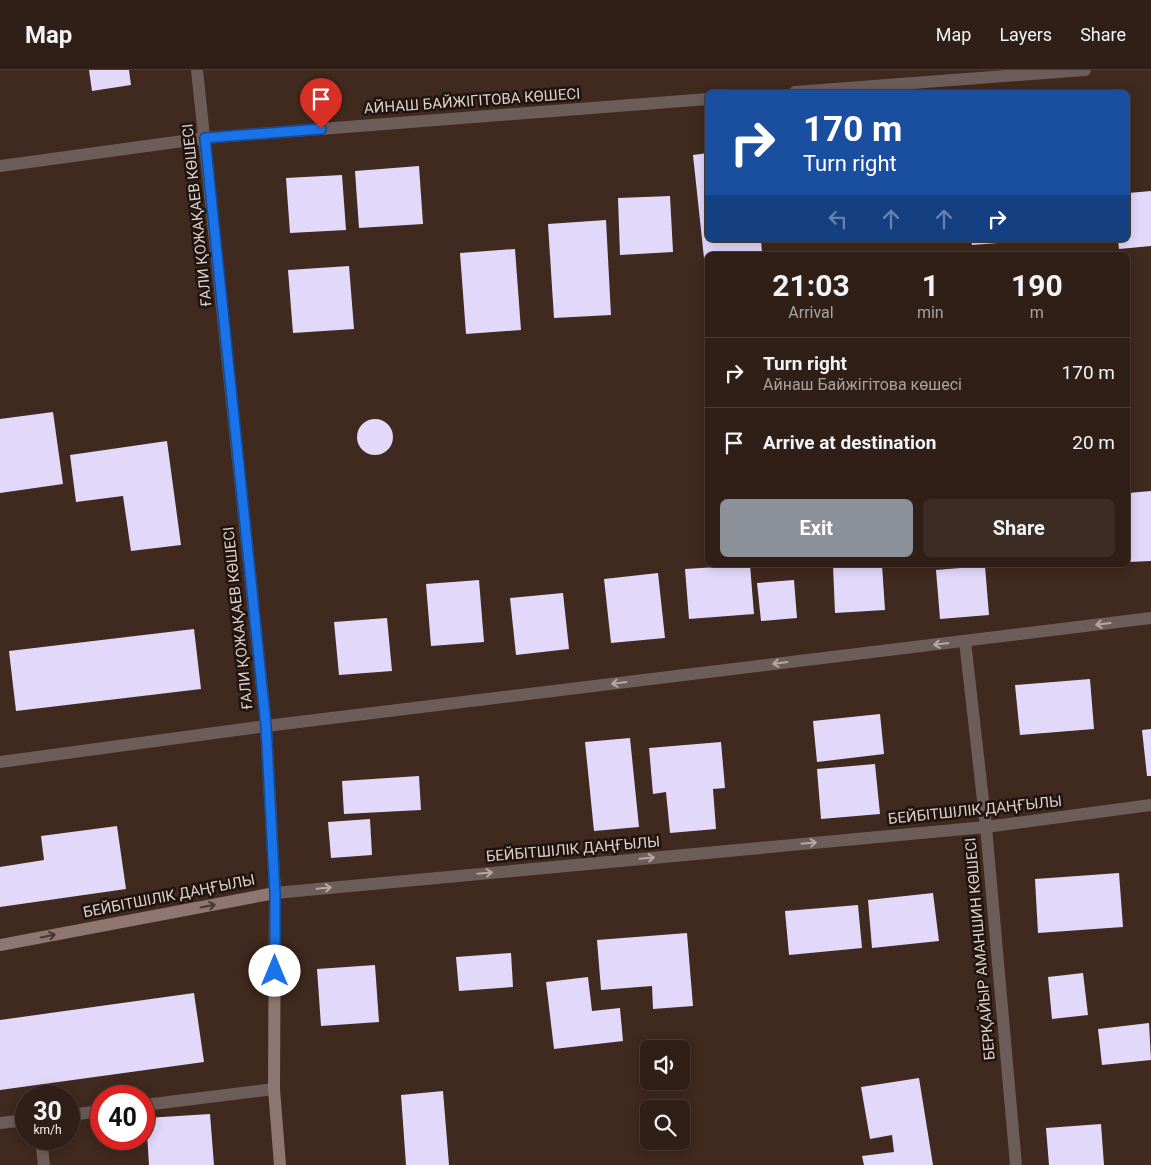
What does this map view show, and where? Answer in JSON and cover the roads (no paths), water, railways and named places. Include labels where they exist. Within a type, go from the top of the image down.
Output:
[{"type":"street","name":"ҒАЛИ ҚОЖАҚАЕВ КӨШЕСІ","points":[[197,70],[266,726],[275,893],[274,1089],[280,1165]]},
{"type":"street","points":[[822,90],[1084,70]]},
{"type":"street","name":"АЙНАШ БАЙЖІГІТОВА КӨШЕСІ","points":[[0,166],[205,138],[705,99]]},
{"type":"street","points":[[0,762],[266,726],[1151,618]]},
{"type":"street","name":"БЕРҚАЙЫР АМАНШИН КӨШЕСІ","points":[[966,641],[986,827],[1016,1165]]},
{"type":"street","name":"БЕЙБІТШІЛІК ДАҢҒЫЛЫ","points":[[0,945],[275,893],[986,827],[1151,805]]},
{"type":"street","points":[[155,1104],[274,1089]]},
{"type":"street","points":[[0,1123],[15,1121]]},
{"type":"street","points":[[42,1150],[44,1165]]}]
